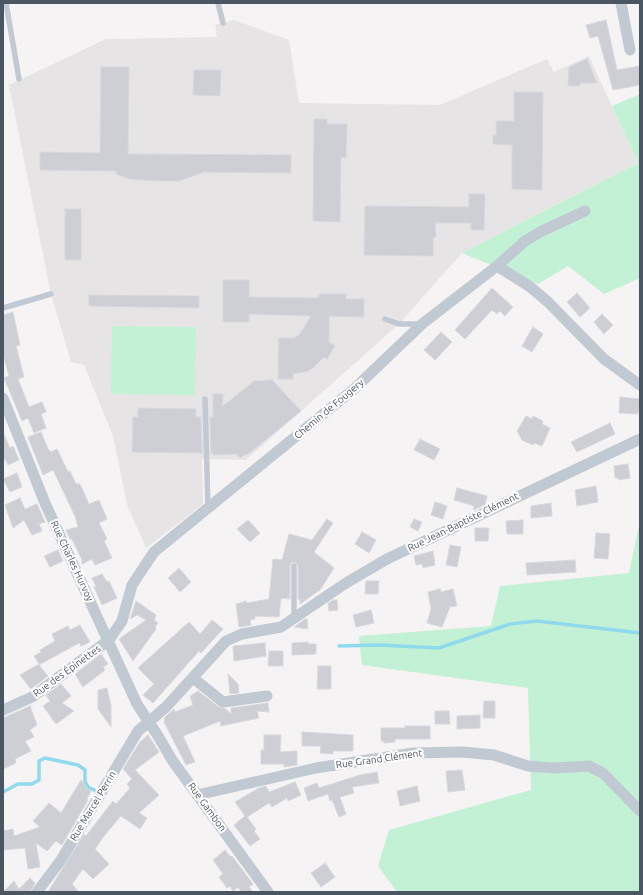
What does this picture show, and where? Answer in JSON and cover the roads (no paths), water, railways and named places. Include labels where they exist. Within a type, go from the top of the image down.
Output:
[{"type":"street","points":[[621,3],[630,50]]},
{"type":"street","name":"Chemin de Fougery","points":[[109,640],[122,621],[132,585],[154,552],[354,389],[422,324],[497,266],[525,241],[585,211]]},
{"type":"street","points":[[497,266],[529,286],[548,302],[604,359],[640,385]]},
{"type":"street","name":"Rue Charles Hurvoy","points":[[3,398],[8,421],[109,640],[123,677],[148,721]]},
{"type":"street","name":"Rue Jean-Baptiste Clément","points":[[148,721],[166,707],[226,641],[242,634],[281,627],[346,583],[387,559],[640,439]]},
{"type":"street","name":"Rue des Épinettes","points":[[3,710],[32,697],[109,640]]},
{"type":"street","points":[[193,678],[224,702],[267,696]]},
{"type":"street","name":"Rue Gambon","points":[[148,721],[172,760],[268,892]]},
{"type":"street","name":"Rue Marcel Perrin","points":[[38,892],[61,860],[138,731],[148,721]]},
{"type":"street","name":"Rue Grand Clément","points":[[197,795],[331,766],[413,753],[463,752],[494,755],[528,766],[553,768],[589,766],[603,773],[640,811]]},
{"type":"lane","points":[[6,3],[19,79]]},
{"type":"lane","points":[[218,3],[223,23]]},
{"type":"lane","points":[[3,308],[51,294]]},
{"type":"lane","points":[[385,319],[399,324],[422,324]]},
{"type":"lane","points":[[205,399],[208,508]]},
{"type":"lane","points":[[294,566],[294,618]]},
{"type":"waterway","points":[[339,646],[378,645],[439,648],[510,624],[537,621],[640,633]]},
{"type":"waterway","points":[[3,792],[18,784],[32,784],[39,780],[39,761],[45,758],[78,765],[85,770],[85,782],[88,787],[96,791]]}]
